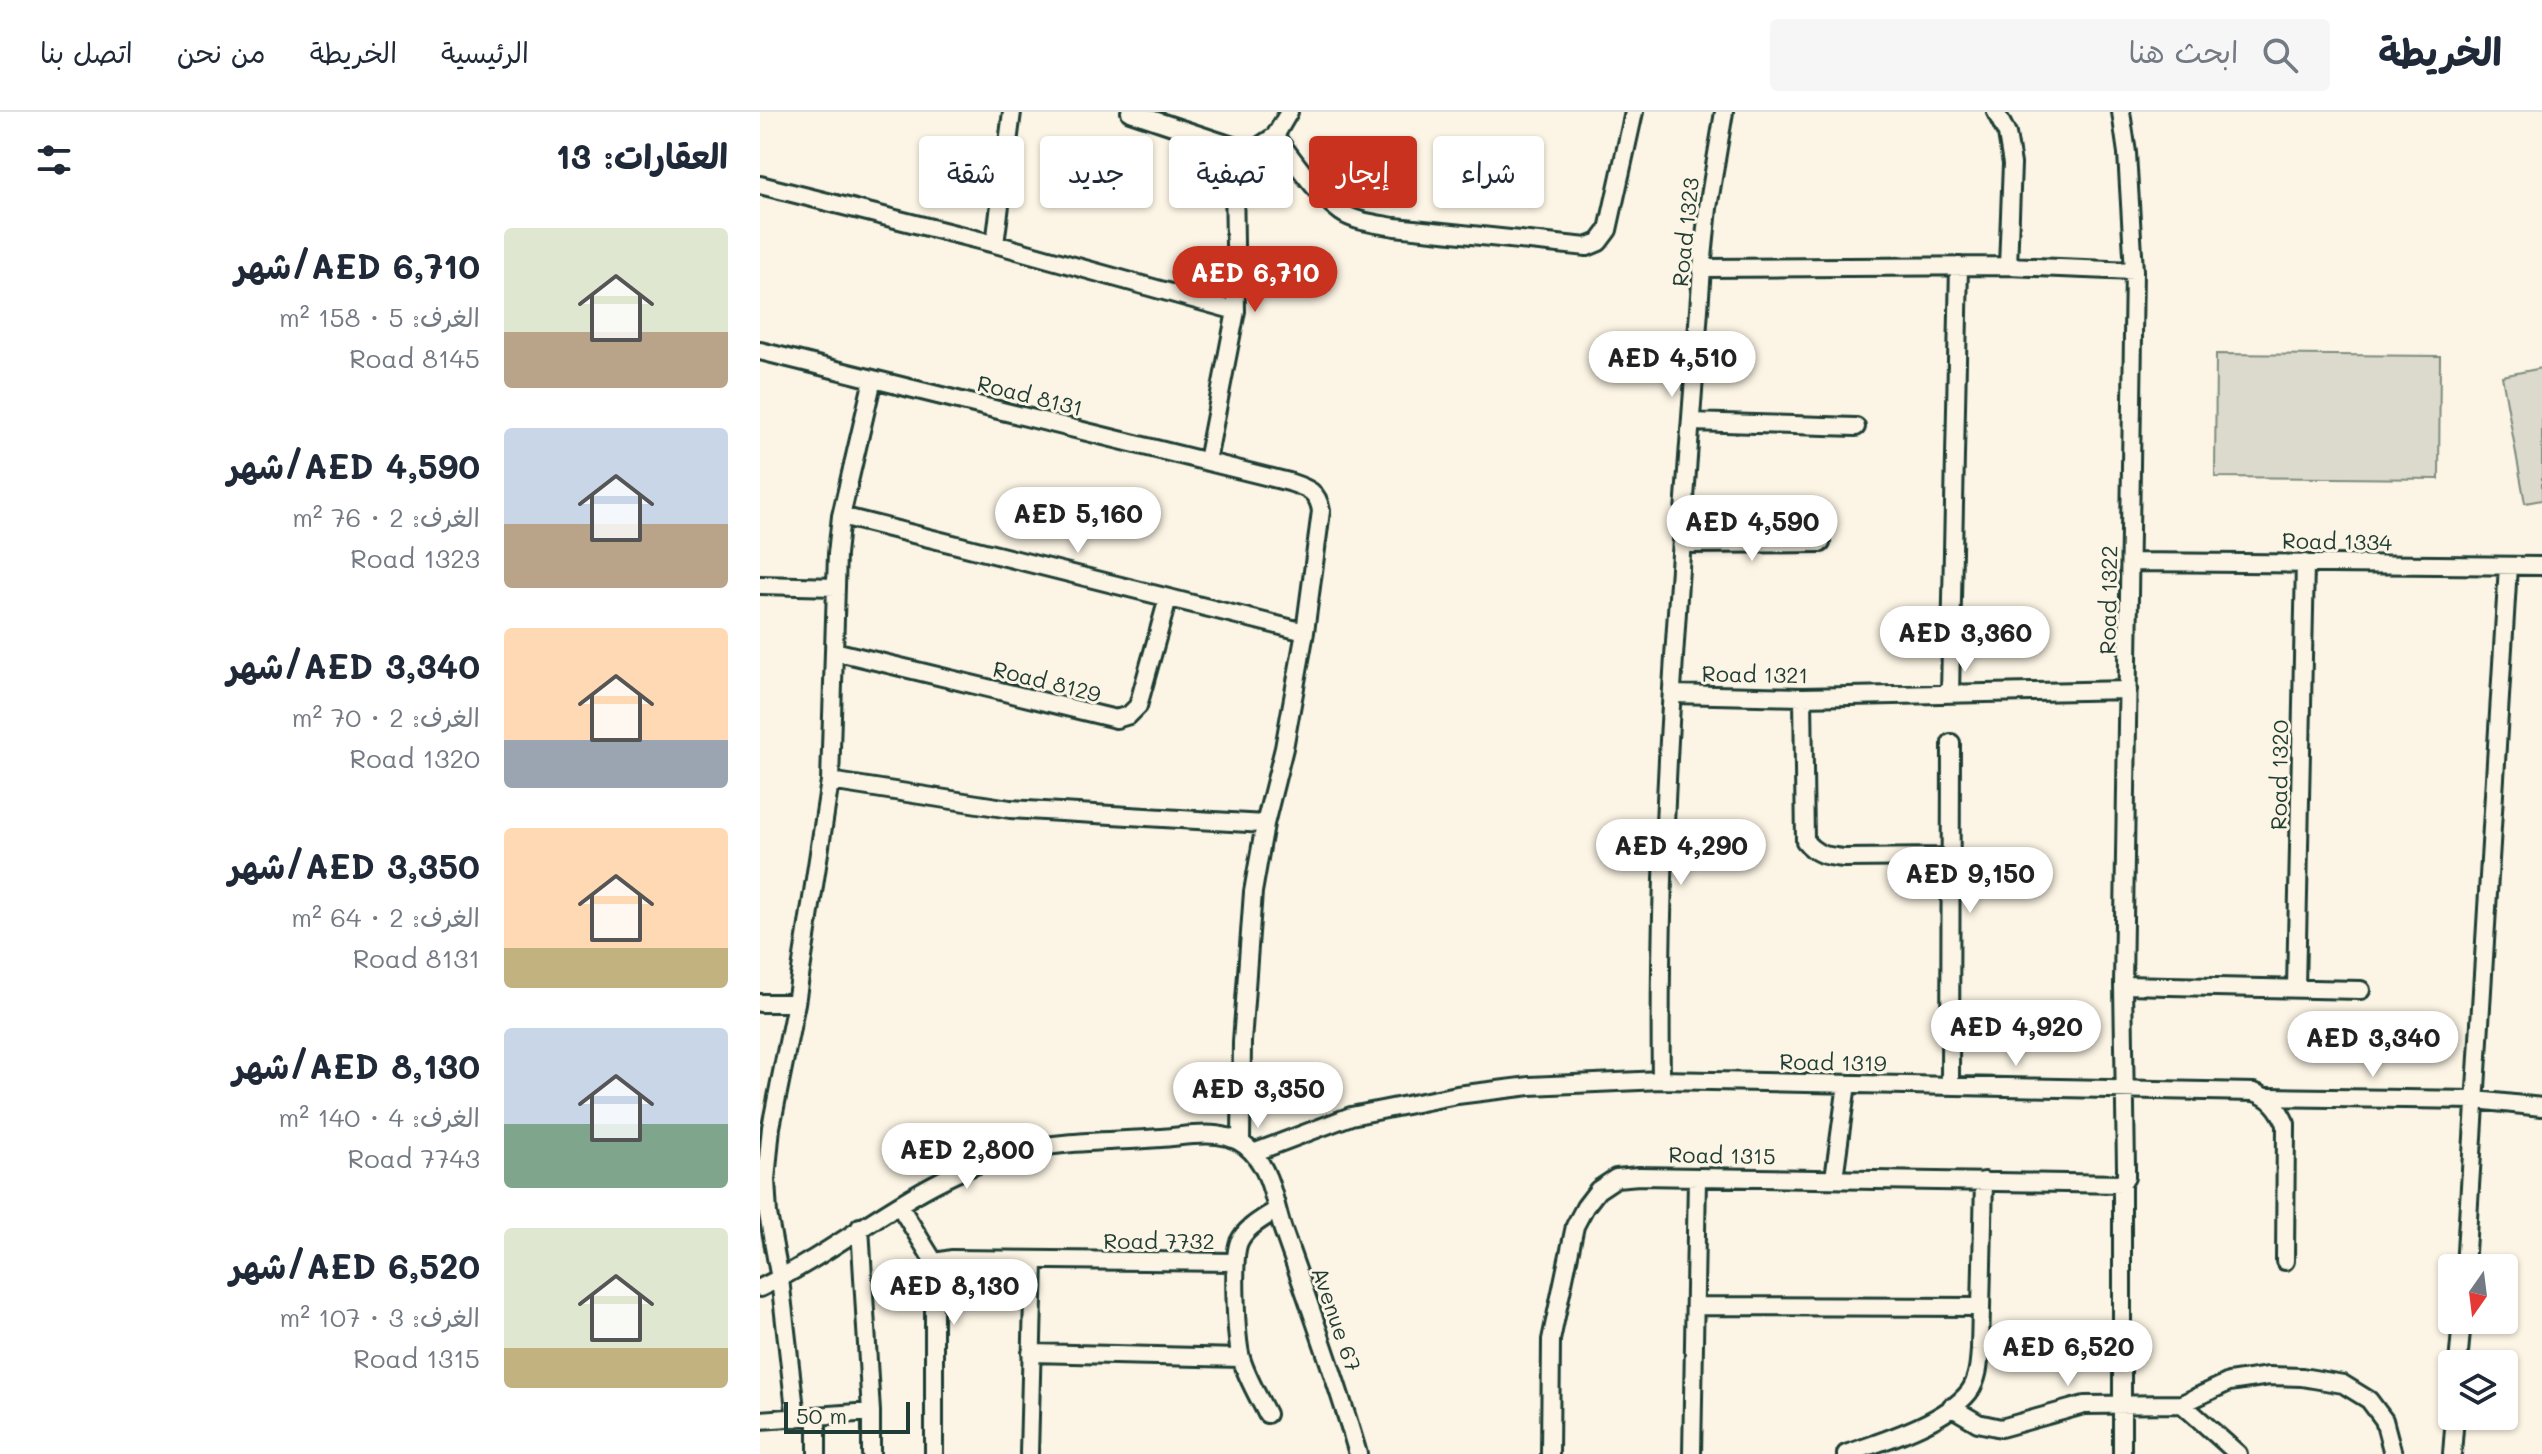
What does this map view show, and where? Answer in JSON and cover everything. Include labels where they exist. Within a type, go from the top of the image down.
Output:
[{"type":"street","points":[[995,244],[1012,112]]},
{"type":"street","points":[[1130,112],[1203,136]]},
{"type":"street","points":[[1275,136],[1289,112]]},
{"type":"street","points":[[1293,158],[1342,212],[1368,222],[1587,247],[1599,242],[1608,230],[1634,112]]},
{"type":"street","name":"Road 1323","points":[[1672,694],[1702,268],[1708,208],[1724,112]]},
{"type":"street","points":[[1996,112],[2007,134],[2012,164],[2008,266]]},
{"type":"street","name":"Road 1322","points":[[2121,112],[2129,180],[2134,271],[2123,985],[2126,1177],[2122,1184],[2122,1454]]},
{"type":"street","points":[[760,185],[995,244],[1236,311]]},
{"type":"street","points":[[1207,461],[1236,311],[1233,208]]},
{"type":"street","points":[[1950,694],[1959,266]]},
{"type":"street","points":[[1702,268],[2008,266],[2134,271]]},
{"type":"street","name":"Road 8131","points":[[760,351],[1309,489],[1317,495],[1320,503],[1305,632]]},
{"type":"street","points":[[796,1418],[780,1279],[768,1214],[765,1128],[796,1003],[830,781],[841,516],[873,379]]},
{"type":"street","points":[[1691,422],[1856,427]]},
{"type":"street","points":[[760,1288],[942,1181],[1016,1151],[1048,1146],[1216,1135],[1247,1147],[1242,1042],[1251,905],[1305,632],[841,516]]},
{"type":"street","points":[[1683,544],[1821,543]]},
{"type":"street","name":"Road 1334","points":[[2131,562],[2542,566]]},
{"type":"street","name":"Road 1320","points":[[2296,988],[2305,563]]},
{"type":"street","points":[[2466,1254],[2508,566]]},
{"type":"street","points":[[760,585],[836,587]]},
{"type":"street","name":"Road 8129","points":[[834,651],[1116,719],[1129,715],[1138,706],[1168,598]]},
{"type":"street","name":"Road 1321","points":[[1661,1080],[1661,887],[1672,694],[1803,697],[2128,690]]},
{"type":"street","points":[[1803,697],[1805,841],[1813,851],[1844,858],[1951,857]]},
{"type":"street","points":[[1950,1086],[1951,743]]},
{"type":"street","points":[[830,781],[1010,809],[1265,824]]},
{"type":"street","points":[[2123,985],[2361,990]]},
{"type":"street","points":[[760,1003],[796,1003]]},
{"type":"street","name":"Road 1319","points":[[1247,1147],[1351,1116],[1457,1095],[1563,1084],[1661,1080],[2238,1090],[2268,1097],[2476,1100],[2542,1107]]},
{"type":"street","points":[[1834,1178],[1847,1084]]},
{"type":"street","points":[[2268,1097],[2279,1109],[2286,1124],[2285,1261]]},
{"type":"street","name":"Avenue 67","points":[[1190,1136],[1238,1151],[1258,1172],[1275,1204]]},
{"type":"street","name":"Avenue 67","points":[[1247,1147],[1266,1173],[1358,1454]]},
{"type":"street","name":"Road 1315","points":[[1550,1454],[1551,1340],[1572,1237],[1585,1207],[1598,1190],[1616,1178],[1834,1178],[2122,1184]]},
{"type":"street","points":[[1692,1454],[1697,1178]]},
{"type":"street","points":[[1846,1454],[1919,1426],[1951,1407],[1970,1391],[1979,1371],[1984,1181]]},
{"type":"street","name":"Road 7732","points":[[1267,1414],[1241,1358],[1235,1262],[1239,1241],[1245,1232],[1275,1204]]},
{"type":"street","points":[[899,1205],[936,1265],[934,1454]]},
{"type":"street","points":[[860,1227],[871,1454]]},
{"type":"street","name":"Road 7732","points":[[936,1265],[946,1259],[1235,1262]]},
{"type":"street","points":[[1029,1454],[1034,1261]]},
{"type":"street","points":[[1695,1306],[1981,1307]]},
{"type":"street","points":[[1031,1353],[1241,1358]]},
{"type":"street","points":[[1951,1407],[1978,1423],[2001,1428],[2084,1405],[2182,1404],[2229,1382],[2269,1376],[2302,1377],[2343,1384],[2369,1400],[2384,1420],[2393,1454]]},
{"type":"street","points":[[2182,1404],[2238,1454]]},
{"type":"street","points":[[760,1420],[871,1412]]},
{"type":"street","points":[[817,1416],[817,1454]]},
{"type":"street","points":[[2452,1454],[2454,1430]]},
{"type":"shaded area","points":[[2216,354],[2440,356],[2439,479],[2215,477]]},
{"type":"shaded area","points":[[2542,368],[2542,500],[2525,503],[2502,376]]}]
